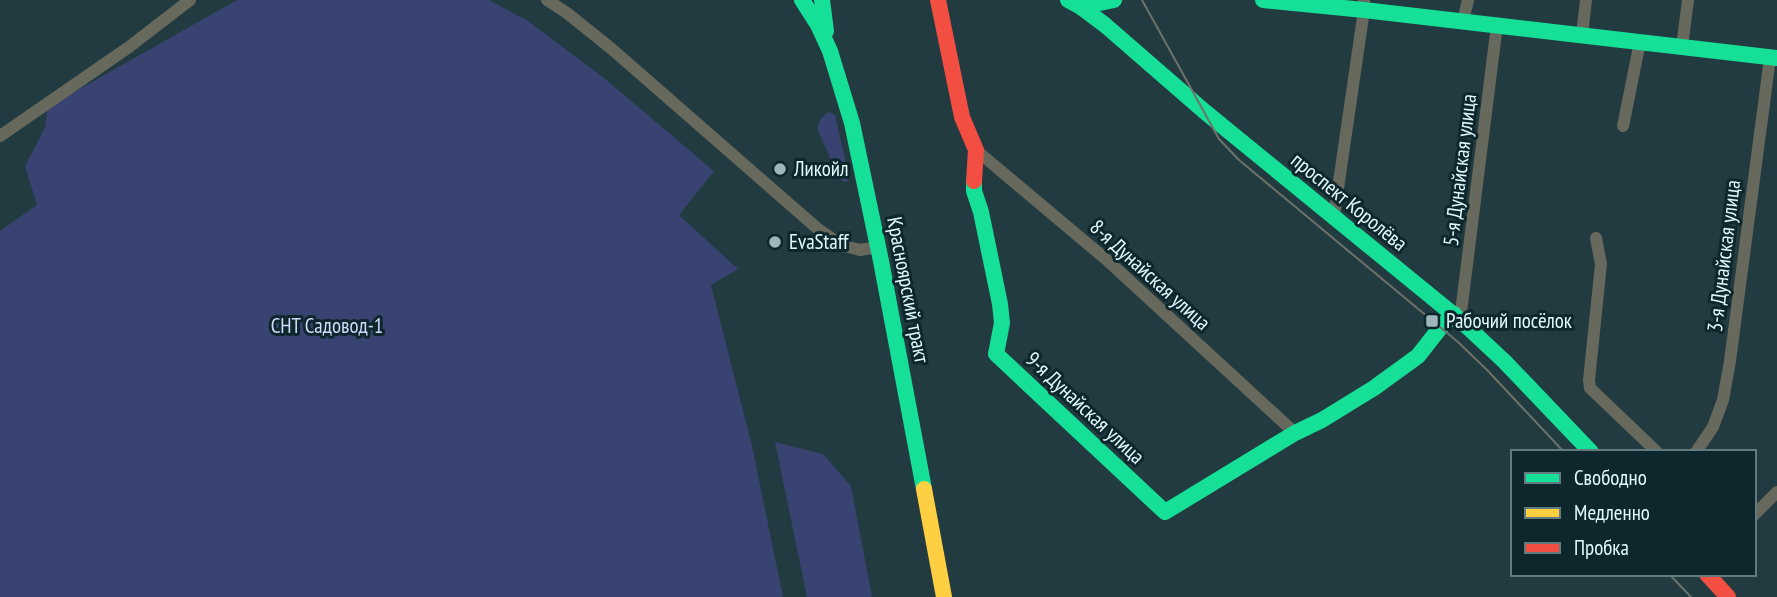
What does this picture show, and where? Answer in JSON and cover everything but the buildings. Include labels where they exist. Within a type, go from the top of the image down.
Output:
[{"type":"street","points":[[0,135],[129,47],[190,0]]},
{"type":"street","points":[[547,0],[613,50],[817,229],[841,245],[860,250],[878,247]]},
{"type":"street","name":"Красноярский тракт","points":[[802,0],[830,51],[852,123],[944,597]]},
{"type":"street","points":[[822,0],[822,15],[830,51]]},
{"type":"street","name":"9-я Дунайская улица","points":[[938,0],[962,117],[976,150],[974,191],[981,212],[1002,323],[996,354],[1166,512],[1295,433]]},
{"type":"street","points":[[1075,3],[1114,0]]},
{"type":"street","points":[[1263,0],[1364,5],[1463,21],[1773,58]]},
{"type":"street","points":[[1463,21],[1468,0]]},
{"type":"street","points":[[1582,35],[1586,0]]},
{"type":"street","points":[[1682,47],[1688,0]]},
{"type":"street","name":"проспект Королёва","points":[[1075,3],[1457,317],[1504,361],[1589,450]]},
{"type":"street","points":[[1334,216],[1364,5]]},
{"type":"street","name":"5-я Дунайская улица","points":[[1457,317],[1497,25]]},
{"type":"street","points":[[1623,126],[1640,42]]},
{"type":"street","name":"3-я Дунайская улица","points":[[1697,450],[1713,427],[1723,400],[1773,58]]},
{"type":"street","name":"8-я Дунайская улица","points":[[976,150],[1108,261],[1295,433]]},
{"type":"street","points":[[1596,238],[1601,264],[1588,380],[1590,388],[1655,450]]},
{"type":"street","points":[[1295,433],[1374,388],[1418,356],[1440,328],[1457,317]]},
{"type":"street","points":[[1756,513],[1777,492]]},
{"type":"street","points":[[1709,576],[1728,597]]},
{"type":"green space","name":"СНТ Садовод-1","points":[[237,0],[489,0],[528,21],[604,78],[714,171],[679,215],[738,269],[711,285],[752,446],[783,597],[0,597],[0,231],[37,205],[25,166],[45,128],[48,107]]},
{"type":"green space","points":[[830,112],[835,115],[849,177],[845,182],[840,179],[818,131],[821,119]]},
{"type":"green space","points":[[775,442],[823,454],[851,486],[872,597],[807,597]]},
{"type":"tram line","points":[[1142,0],[1219,139],[1239,160],[1458,342],[1562,450]]},
{"type":"tram line","points":[[1671,576],[1691,597]]},
{"type":"traffic: fast","points":[[802,0],[830,51],[852,123],[924,489]]},
{"type":"traffic: fast","points":[[822,0],[826,31]]},
{"type":"traffic: fast","points":[[1068,0],[1105,25],[1204,111],[1460,320],[1504,361],[1589,450]]},
{"type":"traffic: fast","points":[[1081,7],[1114,0]]},
{"type":"traffic: fast","points":[[1263,0],[1777,58]]},
{"type":"traffic: fast","points":[[974,181],[1000,304],[1002,323],[996,354],[1165,512],[1374,388],[1418,356],[1454,314]]},
{"type":"traffic: slow","points":[[924,489],[944,597]]},
{"type":"traffic: jam","points":[[938,0],[962,117],[976,150],[974,181]]},
{"type":"traffic: jam","points":[[1709,576],[1728,597]]},
{"type":"place","name":"Ликойл","points":[[780,169]]},
{"type":"place","name":"EvaStaff","points":[[775,242]]},
{"type":"place","name":"Рабочий посёлок","points":[[1432,321]]}]
